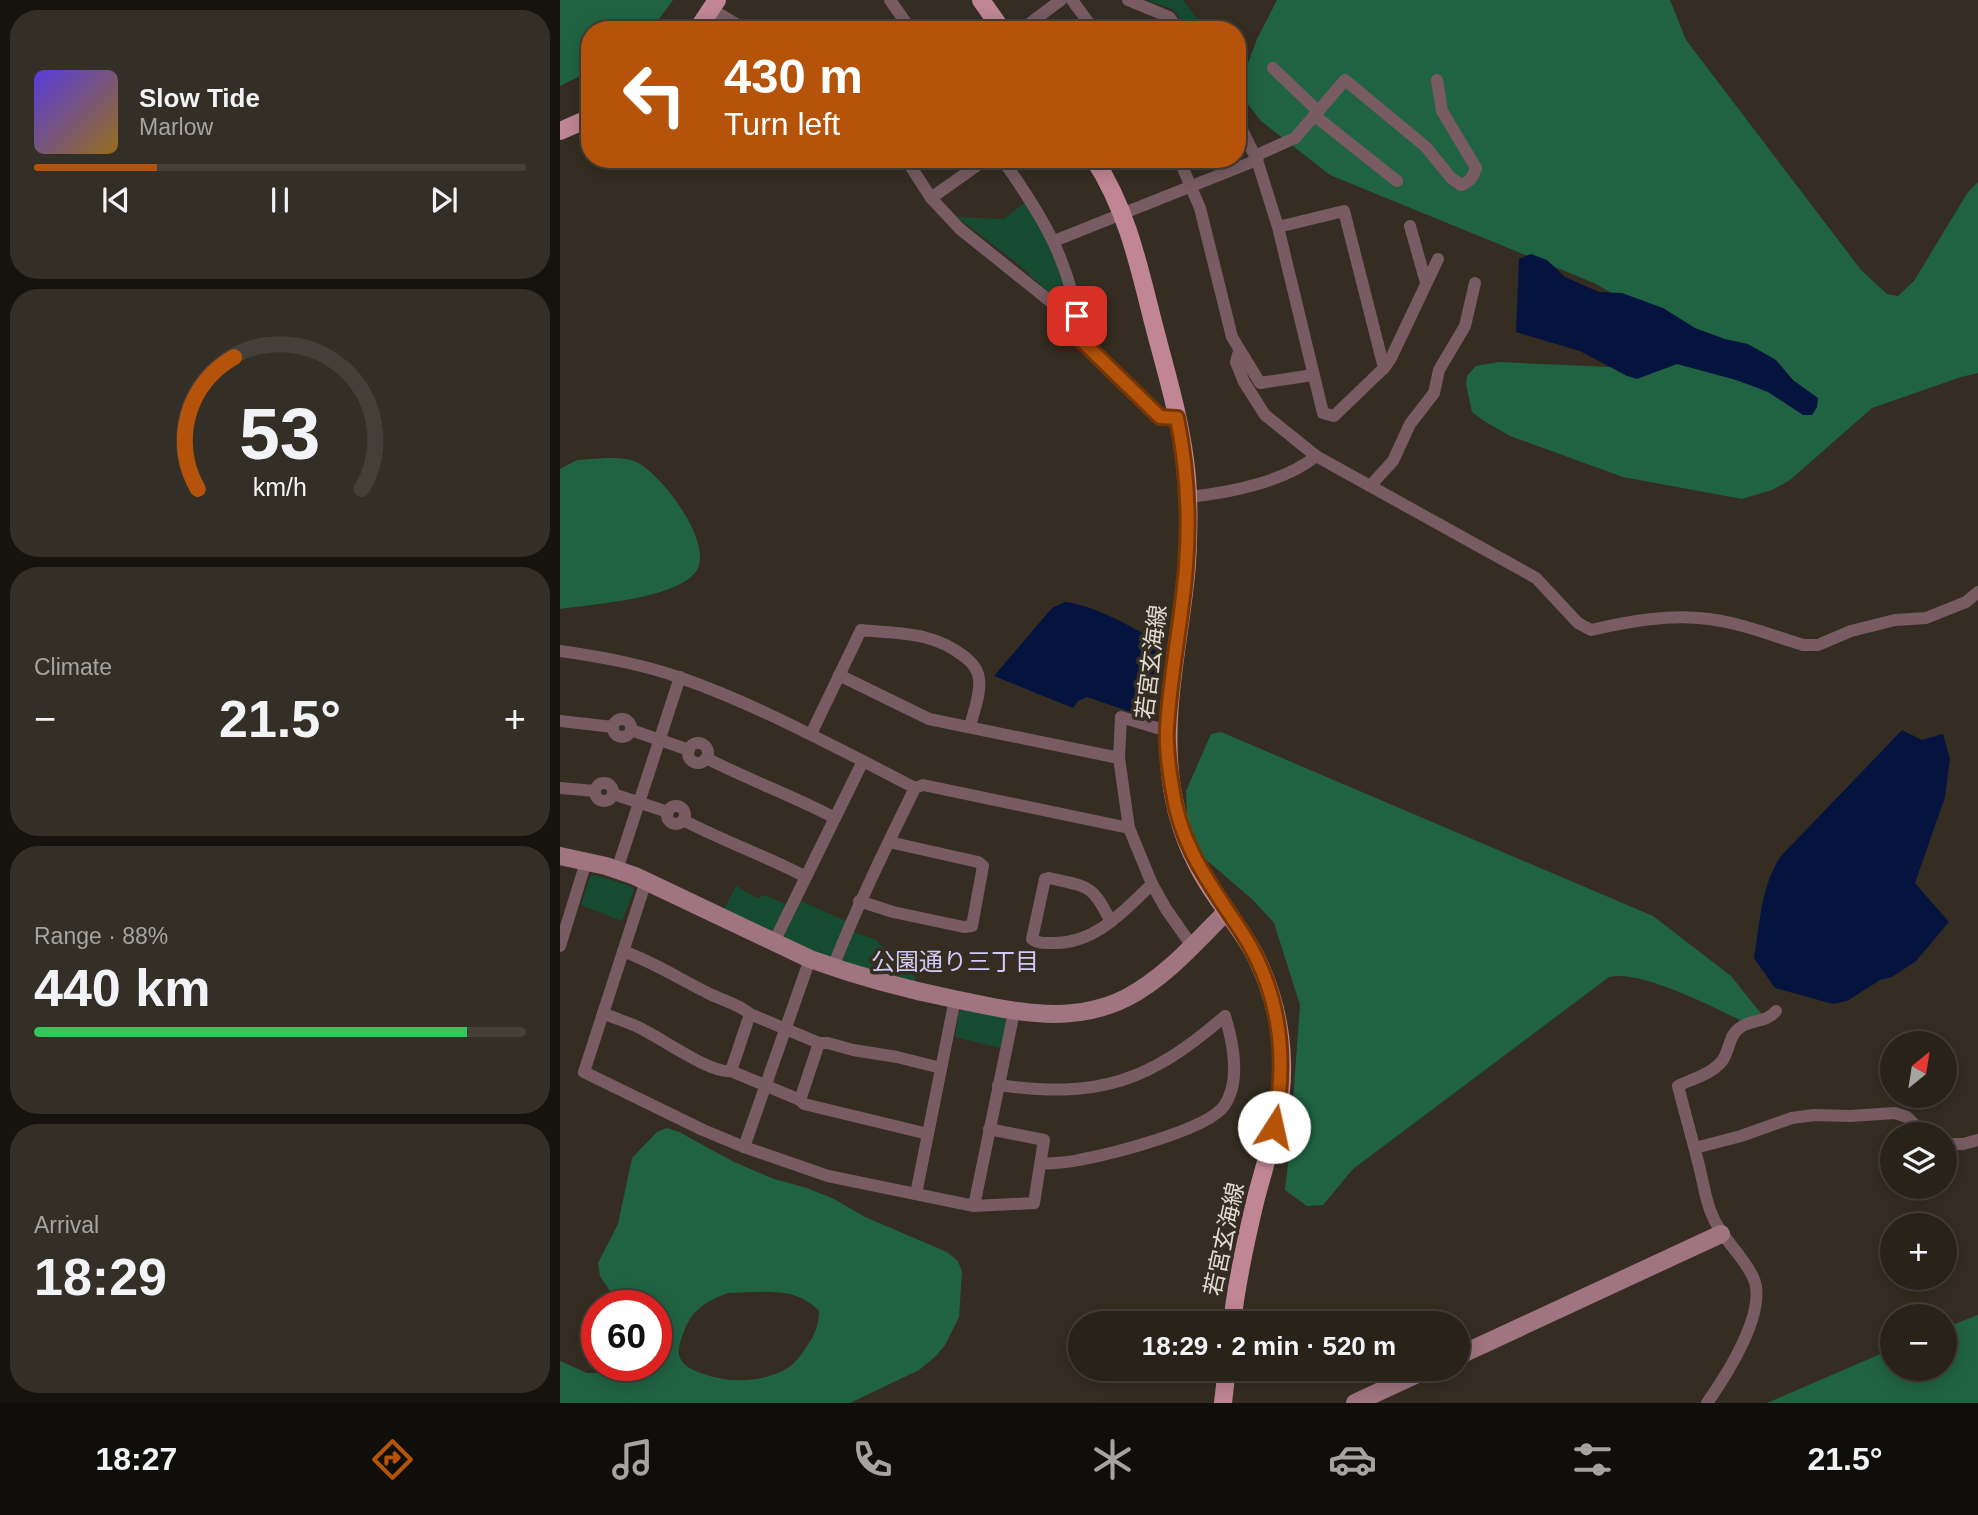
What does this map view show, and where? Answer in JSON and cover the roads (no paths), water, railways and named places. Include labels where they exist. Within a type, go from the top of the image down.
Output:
[{"type":"main road","points":[[981,0],[996,21]]},
{"type":"main road","points":[[703,21],[714,5]]},
{"type":"main road","points":[[560,131],[581,122]]},
{"type":"main road","name":"若宮玄海線","points":[[1099,168],[1131,237],[1177,418],[1185,460],[1188,497],[1186,568],[1167,731],[1172,788],[1181,825],[1208,883],[1256,958],[1269,991],[1279,1031],[1282,1059],[1279,1104],[1244,1250],[1234,1311]]},
{"type":"main road","points":[[1223,1403],[1226,1381]]},
{"type":"street","points":[[890,0],[905,21]]},
{"type":"street","points":[[1033,21],[1061,0]]},
{"type":"street","points":[[1072,0],[1087,21]]},
{"type":"street","points":[[1129,0],[1169,17],[1172,21]]},
{"type":"street","points":[[714,5],[734,21]]},
{"type":"street","points":[[1273,68],[1316,113],[1397,181]]},
{"type":"street","points":[[1257,160],[1259,154],[1295,138],[1345,80],[1426,147],[1451,178],[1461,185],[1467,183],[1474,176],[1476,168],[1441,111],[1437,80]]},
{"type":"street","points":[[1246,138],[1257,160],[1278,228],[1323,412],[1334,416],[1384,368],[1438,259]]},
{"type":"street","points":[[1246,164],[1257,160]]},
{"type":"street","points":[[912,168],[930,198],[960,229],[1056,306],[1079,338],[1160,417],[1177,418]]},
{"type":"street","points":[[930,198],[972,168]]},
{"type":"street","points":[[1008,168],[1035,205],[1054,241],[1077,316],[1079,338]]},
{"type":"street","points":[[1184,168],[1213,255],[1233,337],[1239,351],[1260,383],[1313,375]]},
{"type":"street","points":[[1054,241],[1236,168]]},
{"type":"street","points":[[1278,228],[1344,211],[1384,368]]},
{"type":"street","points":[[1410,226],[1426,283]]},
{"type":"street","points":[[1370,486],[1393,461],[1410,425],[1434,393],[1439,370],[1465,326],[1475,284]]},
{"type":"street","points":[[1239,351],[1236,362],[1244,382],[1265,415],[1316,456],[1536,578],[1578,623],[1591,630],[1635,620],[1678,617],[1711,619],[1803,645],[1818,645],[1851,631],[1884,623],[1926,618],[1966,602],[1978,592]]},
{"type":"street","points":[[1188,497],[1217,494],[1265,481],[1306,465],[1316,456]]},
{"type":"street","points":[[811,734],[860,630],[930,637],[944,642],[974,664],[979,676],[970,727]]},
{"type":"street","points":[[560,651],[605,657],[680,677],[736,699],[811,734],[915,788]]},
{"type":"street","points":[[839,675],[929,719],[1119,758]]},
{"type":"street","points":[[617,870],[680,677]]},
{"type":"street","points":[[1167,731],[1121,717],[1119,758],[1129,828],[1152,884],[1192,946]]},
{"type":"street","points":[[560,721],[613,727],[614,733],[622,737],[628,736],[631,730],[689,750],[692,745],[701,744],[707,750],[706,758],[746,779],[796,798],[835,818]]},
{"type":"street","points":[[774,942],[863,761]]},
{"type":"street","points":[[833,967],[859,901],[915,788],[923,785],[1129,828]]},
{"type":"street","points":[[560,788],[595,791],[598,799],[604,801],[613,794],[668,812],[671,808],[680,808],[684,812],[683,820],[806,877]]},
{"type":"street","points":[[859,901],[917,917],[964,927],[971,926],[983,866],[978,862],[888,842]]},
{"type":"street","points":[[560,856],[617,870],[646,881],[810,959],[833,967],[905,989],[1014,1012],[1058,1015],[1126,998],[1157,978],[1227,911]]},
{"type":"street","points":[[560,946],[562,931],[586,862]]},
{"type":"street","points":[[1111,922],[1092,890],[1049,878],[1045,879],[1032,939],[1038,943],[1061,943],[1091,935],[1111,922],[1152,884]]},
{"type":"street","points":[[646,881],[584,1072],[703,1130],[828,1176],[974,1206],[1034,1203],[1044,1140],[989,1129]]},
{"type":"street","points":[[623,951],[646,959],[785,1031],[819,1043],[941,1068]]},
{"type":"street","points":[[744,1147],[810,959]]},
{"type":"street","points":[[916,1194],[955,999]]},
{"type":"street","points":[[1707,1403],[1726,1377],[1750,1324],[1757,1289],[1753,1276],[1721,1234],[1710,1209],[1678,1086],[1705,1074],[1723,1060],[1737,1030],[1749,1023],[1767,1020],[1776,1011]]},
{"type":"street","points":[[974,1206],[1014,1012]]},
{"type":"street","points":[[603,1013],[639,1027],[703,1063],[724,1072],[731,1071],[804,1104],[928,1134]]},
{"type":"street","points":[[731,1071],[750,1014]]},
{"type":"street","points":[[998,1085],[1038,1091],[1073,1091],[1130,1078],[1176,1056],[1225,1016],[1232,1052],[1233,1087],[1216,1116],[1202,1124],[1136,1145],[1078,1161],[1042,1164]]},
{"type":"street","points":[[800,1100],[819,1043]]},
{"type":"street","points":[[1695,1148],[1741,1136],[1792,1118],[1814,1115],[1850,1116],[1895,1112],[1912,1122]]},
{"type":"street","points":[[1957,1144],[1978,1140]]},
{"type":"street","points":[[1470,1350],[1721,1234]]},
{"type":"street","points":[[1355,1403],[1402,1381]]},
{"type":"water","points":[[1531,254],[1547,260],[1565,277],[1599,292],[1622,293],[1663,308],[1695,328],[1748,344],[1776,360],[1793,380],[1818,398],[1817,407],[1812,415],[1803,415],[1768,392],[1677,364],[1637,379],[1580,351],[1516,332],[1519,259]]},
{"type":"water","points":[[1065,602],[1103,613],[1162,644],[1154,720],[1087,697],[1078,701],[1073,708],[994,676],[1052,608]]},
{"type":"water","points":[[1902,730],[1922,740],[1943,734],[1950,759],[1945,797],[1915,883],[1949,922],[1916,961],[1847,1001],[1833,1004],[1775,988],[1754,958],[1762,905],[1774,867],[1781,856]]},
{"type":"district","name":"公園通り三丁目","points":[[955,961]]}]
